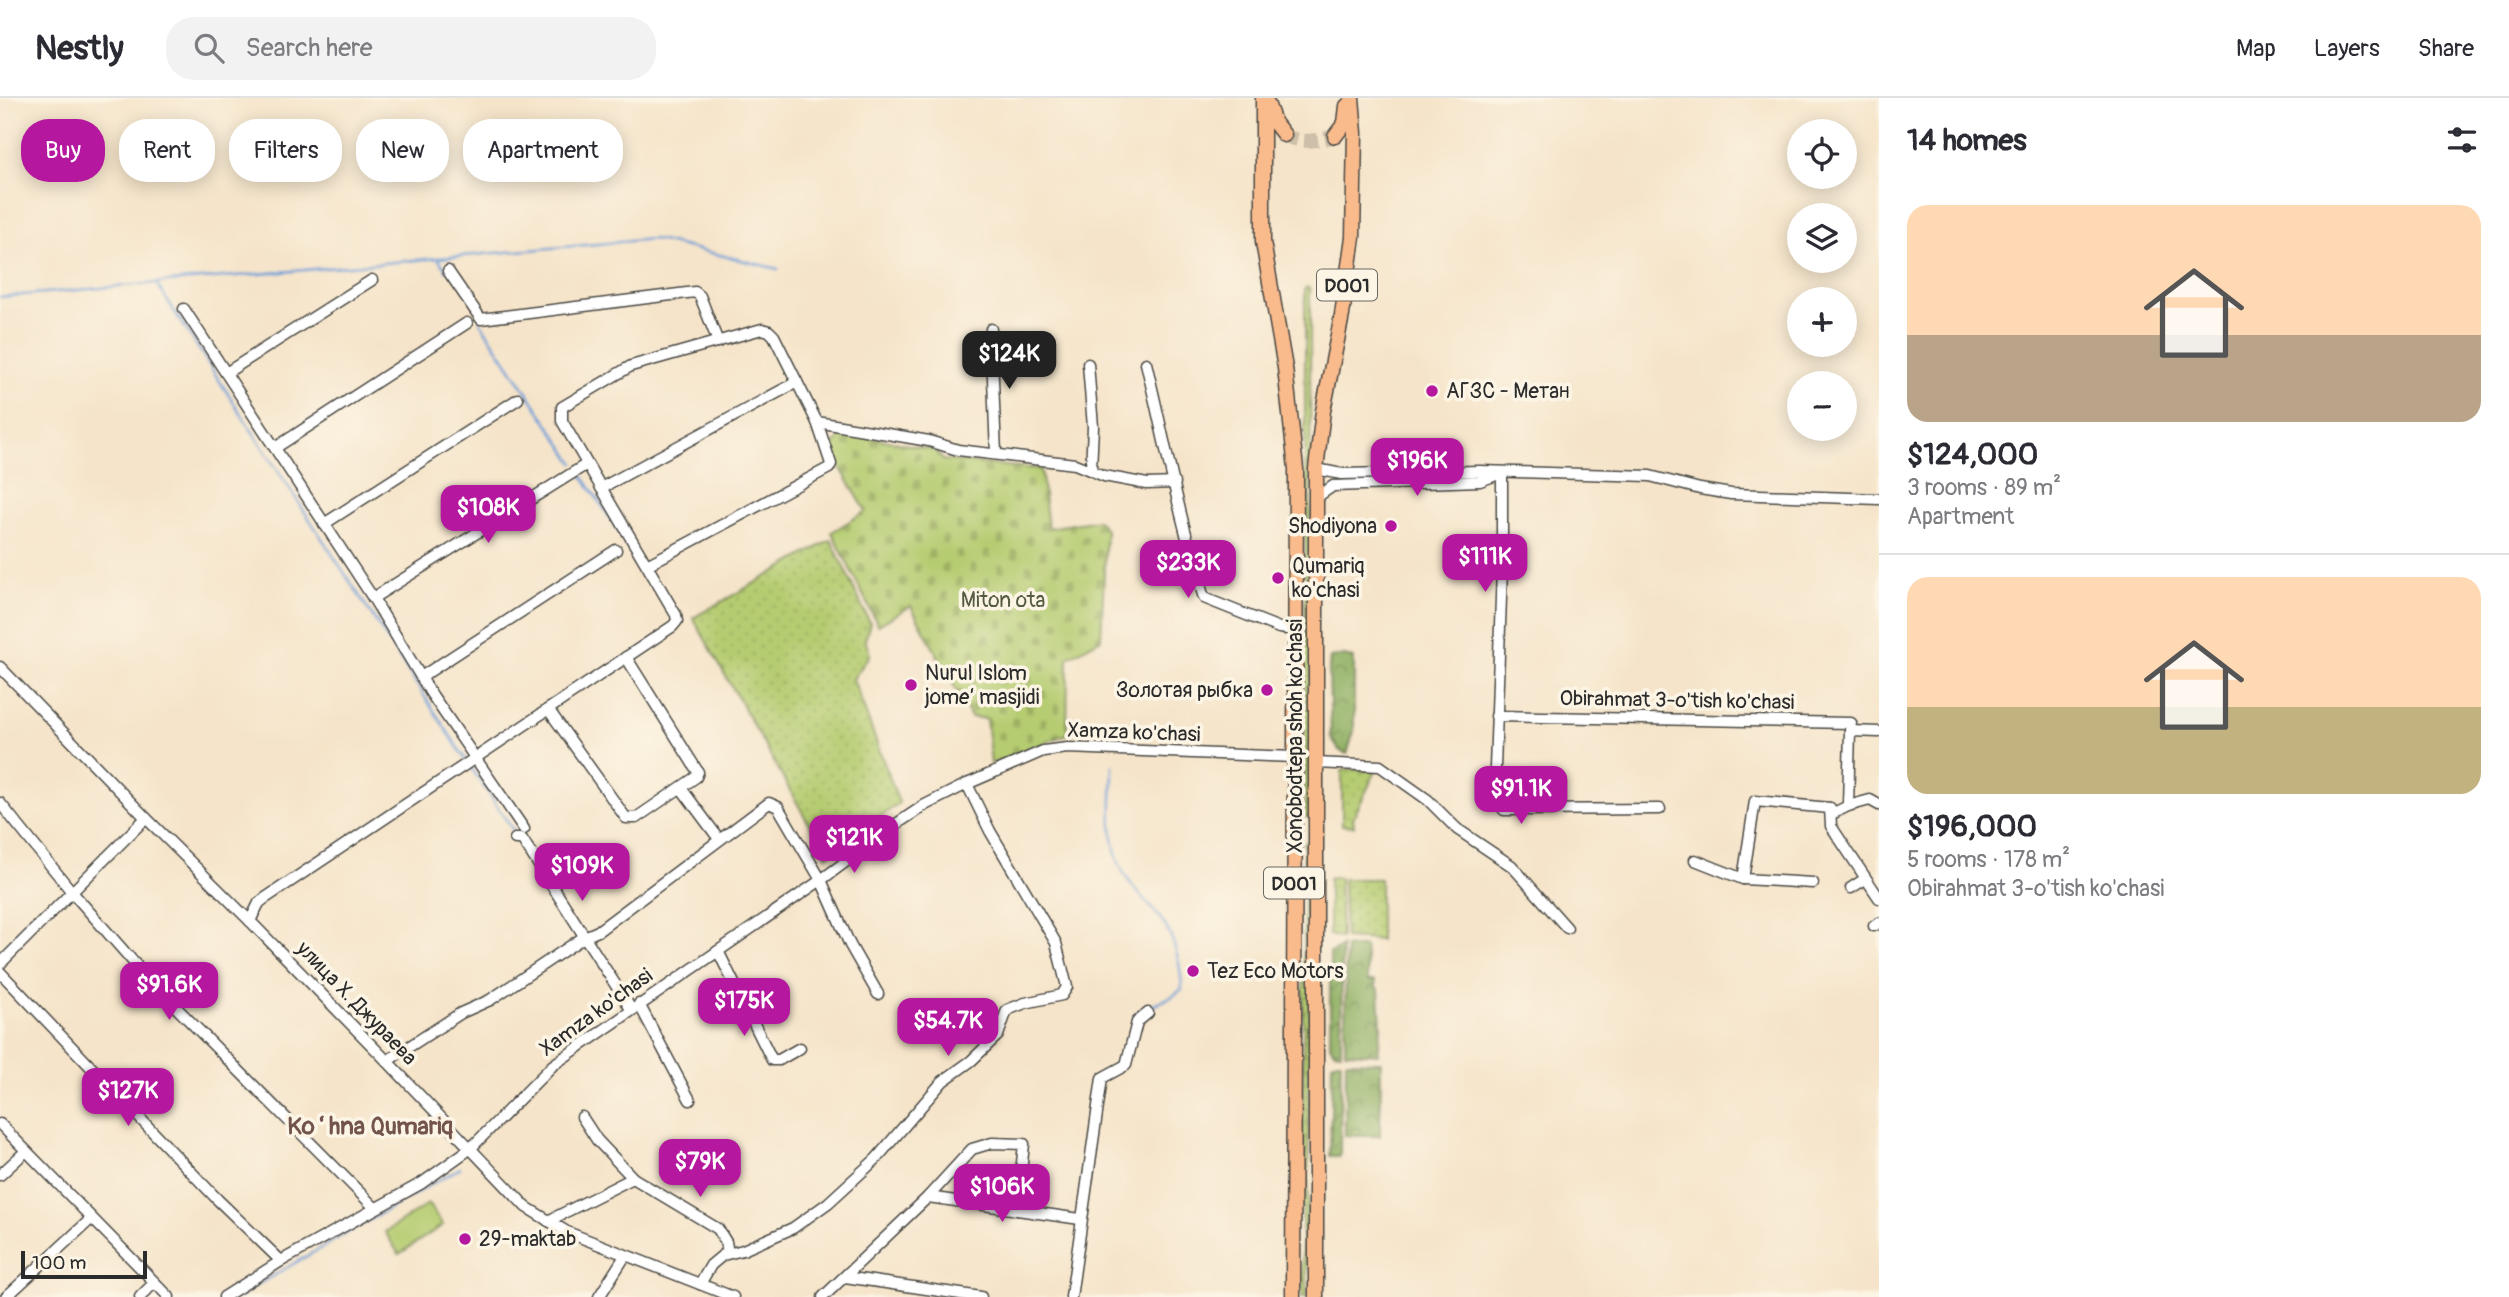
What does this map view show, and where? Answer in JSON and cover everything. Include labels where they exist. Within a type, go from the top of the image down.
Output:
[{"type":"highway","points":[[1265,98],[1274,122],[1284,135]]},
{"type":"highway","name":"Xonobodtepa shoh ko'chasi","points":[[1265,98],[1263,242],[1285,368],[1296,469],[1293,1297]]},
{"type":"highway","points":[[1335,136],[1345,123],[1350,98]]},
{"type":"highway","name":"D001","points":[[1316,469],[1323,411],[1342,315],[1353,237],[1355,133],[1350,98]]},
{"type":"highway","name":"Xonobodtepa shoh ko'chasi","points":[[1316,469],[1316,1297]]},
{"type":"highway","points":[[1295,822],[1306,829],[1316,822]]},
{"type":"street","points":[[448,271],[481,318],[695,292],[700,296],[718,342]]},
{"type":"street","points":[[226,373],[372,280]]},
{"type":"street","points":[[184,309],[373,598],[421,677],[524,829]]},
{"type":"street","points":[[275,448],[467,323]]},
{"type":"street","points":[[250,921],[264,899],[673,626],[677,621],[676,615],[562,421],[562,407],[631,366],[762,329],[769,331],[817,422],[831,460],[829,468],[647,565]]},
{"type":"street","points":[[991,329],[996,454]]},
{"type":"street","points":[[1088,363],[1093,427],[1091,469]]},
{"type":"street","points":[[1146,363],[1187,544],[1204,598],[1279,628],[1295,630]]},
{"type":"street","points":[[601,488],[797,382]]},
{"type":"street","points":[[324,524],[518,399]]},
{"type":"street","points":[[817,422],[929,440],[958,450],[1076,464],[1104,476],[1147,484],[1175,483]]},
{"type":"street","points":[[373,598],[587,464]]},
{"type":"street","points":[[1316,469],[1342,474],[1480,471],[1650,476],[1731,494],[1879,499]]},
{"type":"street","points":[[1316,504],[1320,495],[1333,485],[1480,481],[1502,473]]},
{"type":"street","points":[[1502,473],[1502,569],[1494,796],[1504,810],[1660,809]]},
{"type":"street","points":[[421,677],[616,550]]},
{"type":"street","points":[[548,709],[626,817],[636,818],[696,778],[697,767],[626,657]]},
{"type":"street","name":"улица Х. Джураева","points":[[0,667],[387,1061],[526,1207],[567,1232],[704,1290],[733,1297]]},
{"type":"street","name":"Obirahmat 3-o'tish ko'chasi","points":[[1496,716],[1850,723],[1850,730],[1879,732]]},
{"type":"street","points":[[1848,806],[1850,730]]},
{"type":"street","name":"Xamza ko'chasi","points":[[224,1297],[281,1261],[422,1183],[471,1148],[553,1065],[925,805],[1043,751],[1068,748],[1295,757]]},
{"type":"street","points":[[1316,763],[1380,766],[1428,800],[1457,829],[1512,866],[1567,928]]},
{"type":"street","points":[[704,1290],[711,1265],[728,1253],[743,1250],[812,1217],[876,1159],[943,1081],[971,1061],[998,1035],[1007,1010],[1062,995],[1066,991],[1056,943],[990,831],[967,784]]},
{"type":"street","points":[[681,788],[719,839]]},
{"type":"street","points":[[1743,880],[1755,801],[1830,808],[1834,813],[1870,800],[1879,805]]},
{"type":"street","points":[[0,803],[72,892],[151,982],[375,1208]]},
{"type":"street","points":[[387,1061],[461,1013],[490,1000],[584,937],[598,931],[769,803],[778,807],[821,880],[850,945],[878,994]]},
{"type":"street","points":[[1830,808],[1831,826],[1879,898]]},
{"type":"street","points":[[0,964],[146,818]]},
{"type":"street","points":[[515,839],[522,839],[584,937],[635,1006],[690,1100]]},
{"type":"street","points":[[1695,860],[1743,880],[1813,883]]},
{"type":"street","points":[[1851,888],[1865,879]]},
{"type":"street","points":[[718,951],[772,1060],[779,1060],[800,1048]]},
{"type":"street","points":[[0,972],[218,1200],[281,1261]]},
{"type":"street","points":[[1071,1297],[1101,1078],[1126,1065],[1137,1022],[1148,1013]]},
{"type":"street","points":[[582,1117],[597,1140],[633,1178],[718,1229],[726,1242],[728,1253]]},
{"type":"street","points":[[0,1124],[169,1297]]},
{"type":"street","points":[[823,1297],[928,1197],[972,1149],[992,1143],[1024,1144],[1017,1210]]},
{"type":"street","points":[[0,1175],[25,1152]]},
{"type":"street","points":[[548,1221],[633,1178]]},
{"type":"street","points":[[928,1197],[1080,1219]]},
{"type":"street","points":[[6,1297],[91,1219]]},
{"type":"street","points":[[600,1297],[625,1256]]},
{"type":"street","points":[[845,1277],[981,1297]]},
{"type":"street","points":[[140,1297],[154,1283]]},
{"type":"green space","points":[[1307,287],[1310,289],[1311,816],[1308,818],[1305,816]]},
{"type":"green space","name":"Miton ota","points":[[844,432],[934,450],[943,460],[1041,469],[1048,528],[1098,520],[1106,530],[1101,639],[1068,657],[1067,734],[991,764],[986,719],[971,717],[911,606],[878,625],[832,532],[866,511],[830,450]]},
{"type":"green space","points":[[831,540],[870,623],[865,640],[870,654],[853,679],[899,803],[827,856],[693,618]]},
{"type":"green space","points":[[1330,658],[1354,658],[1354,731],[1347,754],[1339,750],[1331,738]]},
{"type":"green space","points":[[1342,771],[1376,771],[1353,818],[1354,826],[1342,825]]},
{"type":"green space","points":[[1304,842],[1311,842],[1307,1297],[1302,1297]]},
{"type":"green space","points":[[1329,878],[1339,878],[1341,938],[1329,935]]},
{"type":"green space","points":[[1343,879],[1380,879],[1380,940],[1345,938]]},
{"type":"green space","points":[[1342,947],[1341,1052],[1334,1051],[1330,1045],[1330,953]]},
{"type":"green space","points":[[1346,947],[1365,947],[1368,981],[1375,981],[1379,990],[1381,1028],[1378,1054],[1345,1052]]},
{"type":"green space","points":[[1341,1061],[1340,1156],[1330,1156],[1332,1063]]},
{"type":"green space","points":[[1346,1061],[1381,1062],[1380,1136],[1345,1136]]},
{"type":"green space","points":[[428,1204],[443,1225],[399,1254],[385,1232]]},
{"type":"waterway","points":[[0,297],[653,239],[778,269]]},
{"type":"waterway","points":[[438,258],[446,270]]},
{"type":"waterway","points":[[156,283],[466,760]]},
{"type":"waterway","points":[[480,322],[574,463]]},
{"type":"waterway","points":[[581,474],[633,553]]},
{"type":"waterway","points":[[1113,765],[1112,823],[1114,846],[1120,867],[1170,934],[1179,961],[1182,989],[1135,1014],[1134,1019]]},
{"type":"waterway","points":[[470,766],[517,836]]},
{"type":"waterway","points":[[240,1297],[460,1168]]},
{"type":"tunnel","points":[[1284,135],[1309,141],[1335,136]]},
{"type":"place","name":"АГЗС - Метан","points":[[1432,391]]},
{"type":"place","name":"Shodiyona","points":[[1391,526]]},
{"type":"place","name":"Qumariq ko'chasi","points":[[1278,578]]},
{"type":"place","name":"Nurul Islom jome’ masjidi","points":[[911,685]]},
{"type":"place","name":"Золотая рыбка","points":[[1267,690]]},
{"type":"place","name":"Tez Eco Motors","points":[[1193,971]]},
{"type":"place","name":"29-maktab","points":[[465,1239]]},
{"type":"district","name":"Koʻhna Qumariq","points":[[370,1126]]}]
